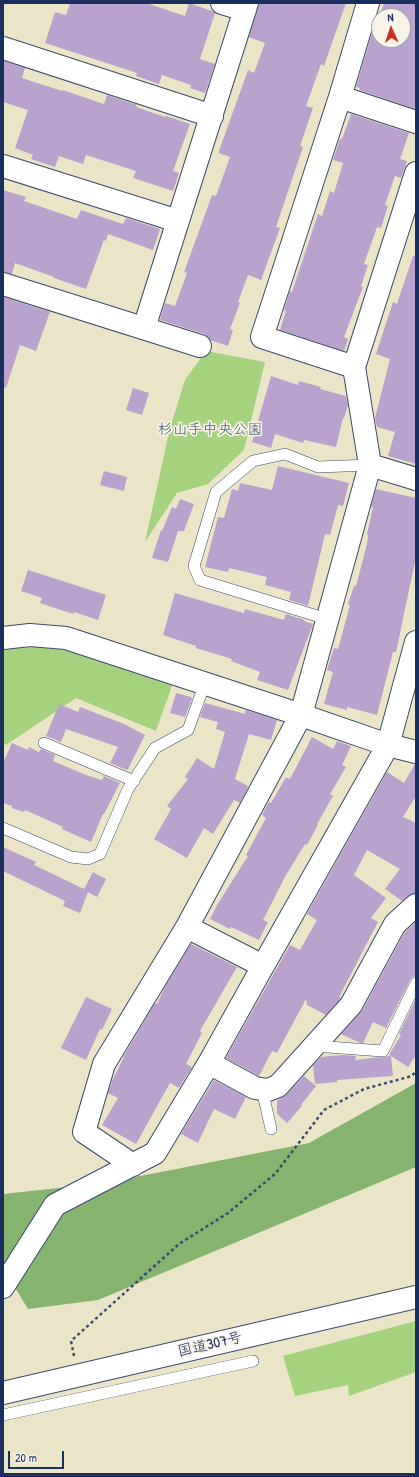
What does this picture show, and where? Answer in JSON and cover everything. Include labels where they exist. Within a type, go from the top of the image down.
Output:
[{"type":"main road","points":[[144,328],[246,6],[222,3]]},
{"type":"main road","points":[[354,367],[262,337],[340,97],[368,3]]},
{"type":"main road","points":[[3,48],[212,116]]},
{"type":"main road","points":[[340,97],[416,122]]},
{"type":"main road","points":[[3,166],[178,221]]},
{"type":"main road","points":[[133,1166],[84,1132],[104,1064],[187,927],[301,714],[370,465],[354,367],[416,173]]},
{"type":"main road","points":[[3,284],[200,346]]},
{"type":"main road","points":[[370,465],[416,479]]},
{"type":"main road","points":[[3,638],[30,635],[66,638],[301,714],[388,745],[416,752]]},
{"type":"main road","points":[[3,1287],[56,1205],[155,1154],[209,1063],[388,745],[416,642]]},
{"type":"main road","points":[[209,1063],[255,1088],[268,1090],[278,1086],[351,1005],[395,924],[416,905]]},
{"type":"main road","points":[[187,927],[263,966]]},
{"type":"main road","name":"国道307号","points":[[3,1393],[416,1297]]},
{"type":"lane","points":[[327,619],[200,580],[194,566],[216,492],[253,461],[285,454],[318,467],[370,465]]},
{"type":"lane","points":[[3,828],[71,857],[88,859],[100,854],[128,790],[155,748],[188,730],[205,683]]},
{"type":"lane","points":[[44,743],[134,781]]},
{"type":"lane","points":[[314,1046],[383,1051],[416,983]]},
{"type":"lane","points":[[262,1089],[271,1129]]},
{"type":"lane","points":[[3,1415],[253,1361]]},
{"type":"path","points":[[78,1376],[71,1341],[179,1244],[228,1213],[275,1174],[324,1110],[364,1089],[412,1076],[416,1071]]},
{"type":"green space","name":"杉山手中央公園","points":[[206,351],[265,362],[244,450],[208,484],[177,493],[145,542],[170,428],[185,380]]},
{"type":"green space","points":[[55,646],[173,683],[156,731],[76,698],[6,745],[3,743],[3,649]]},
{"type":"green space","points":[[416,1083],[416,1167],[98,1300],[28,1309],[3,1268],[3,1194],[105,1183],[309,1143]]},
{"type":"green space","points":[[416,1321],[416,1372],[349,1396],[348,1385],[295,1396],[283,1356]]},
{"type":"building","points":[[70,3],[146,3],[185,16],[189,3],[215,13],[200,59],[215,64],[205,93],[190,88],[191,85],[162,75],[159,84],[136,76],[137,73],[45,43],[55,12],[66,15]]},
{"type":"building","points":[[259,3],[346,3],[324,66],[321,64],[306,106],[313,108],[300,146],[303,147],[276,227],[280,228],[261,280],[248,275],[238,302],[240,303],[230,329],[233,330],[228,346],[210,340],[204,334],[160,320],[165,303],[175,306],[187,273],[184,272],[212,195],[216,196],[230,157],[219,153],[219,151],[248,70],[254,73],[265,43],[249,37]]},
{"type":"building","points":[[384,3],[416,3],[416,109],[359,90],[360,88],[356,87],[371,36],[371,48],[411,48],[411,8],[382,8]]},
{"type":"building","points":[[3,61],[25,68],[22,78],[104,104],[107,95],[137,105],[136,107],[190,124],[173,171],[179,173],[173,191],[133,178],[136,171],[86,155],[83,164],[59,156],[55,167],[31,159],[33,155],[15,148],[28,110],[3,102]]},
{"type":"building","points":[[351,114],[409,133],[400,159],[407,161],[401,178],[395,176],[385,205],[388,206],[381,228],[377,227],[364,264],[368,265],[361,286],[363,287],[344,337],[348,339],[344,351],[280,330],[290,291],[292,292],[318,214],[322,216],[330,191],[334,193],[343,163],[333,160]]},
{"type":"building","points":[[3,190],[26,197],[24,201],[77,219],[81,210],[123,224],[126,218],[160,229],[153,250],[108,234],[106,241],[104,240],[86,289],[15,263],[12,274],[3,272]]},
{"type":"building","points":[[413,256],[416,256],[416,464],[388,456],[395,432],[377,427],[375,418],[390,359],[376,354],[393,302],[397,304]]},
{"type":"building","points":[[3,297],[50,312],[36,351],[20,345],[6,388],[3,387]]},
{"type":"building","points":[[271,376],[298,385],[299,381],[321,387],[320,389],[346,396],[348,405],[343,418],[336,447],[304,440],[303,443],[275,434],[271,448],[252,442]]},
{"type":"building","points":[[133,388],[149,393],[142,415],[126,410]]},
{"type":"building","points":[[278,466],[349,483],[343,506],[338,505],[330,535],[325,534],[308,606],[289,600],[291,592],[265,585],[267,577],[229,568],[228,572],[205,567],[218,517],[224,518],[232,489],[238,491],[240,483],[272,490]]},
{"type":"building","points":[[104,471],[127,477],[124,491],[100,485]]},
{"type":"building","points":[[376,489],[416,498],[416,557],[396,652],[393,652],[377,715],[347,707],[347,710],[324,704],[333,672],[327,670],[334,648],[338,649],[350,605],[348,604],[354,586],[356,586],[367,544],[367,534],[373,507],[371,507]]},
{"type":"building","points":[[180,499],[194,504],[184,531],[178,531],[168,562],[152,558],[161,530],[162,531],[172,507],[176,509]]},
{"type":"building","points":[[28,570],[106,595],[98,620],[74,612],[73,614],[40,603],[42,598],[21,591]]},
{"type":"building","points":[[175,593],[244,613],[245,609],[284,620],[286,614],[313,624],[288,690],[257,680],[260,672],[231,661],[232,659],[196,648],[196,646],[163,635]]},
{"type":"building","points":[[176,693],[191,697],[192,699],[185,717],[170,713]]},
{"type":"building","points":[[205,703],[245,714],[246,710],[277,720],[271,740],[249,734],[235,779],[248,786],[240,803],[234,800],[213,834],[204,828],[187,858],[154,839],[171,809],[167,806],[188,779],[185,777],[197,758],[214,769],[225,732],[216,729],[218,722],[200,717]]},
{"type":"building","points":[[59,704],[78,712],[80,707],[124,724],[145,735],[128,769],[127,770],[110,763],[118,747],[66,729],[61,742],[46,736]]},
{"type":"building","points":[[312,737],[333,749],[337,741],[351,746],[342,765],[346,767],[330,794],[333,796],[317,824],[318,825],[307,845],[305,844],[286,875],[263,920],[268,922],[259,940],[231,927],[230,929],[210,919],[217,905],[248,856],[246,855],[266,818],[262,815],[269,802],[271,803],[286,777],[290,779]]},
{"type":"building","points":[[12,743],[28,750],[29,747],[39,752],[41,749],[55,755],[53,761],[86,775],[102,780],[104,776],[120,783],[103,814],[91,842],[62,829],[63,827],[25,810],[24,812],[3,803],[3,763]]},
{"type":"building","points":[[415,764],[416,796],[403,817],[416,823],[416,893],[408,896],[402,901],[385,889],[400,869],[367,850],[354,875],[386,898],[371,918],[378,922],[339,997],[341,998],[326,1015],[307,1005],[306,999],[277,1053],[272,1051],[259,1076],[226,1058],[290,945],[300,950],[317,920],[307,914],[387,772],[404,783]]},
{"type":"building","points":[[3,847],[36,862],[34,865],[84,889],[93,872],[106,879],[97,897],[88,892],[80,913],[63,906],[65,901],[3,871]]},
{"type":"building","points":[[416,922],[416,976],[412,977],[410,980],[386,1028],[373,1022],[363,1043],[341,1034],[362,1011],[405,932]]},
{"type":"building","points":[[191,944],[237,967],[200,1031],[202,1033],[186,1064],[192,1067],[179,1088],[170,1083],[136,1144],[102,1125],[118,1098],[108,1093],[123,1057],[155,1003],[157,1004],[166,985]]},
{"type":"building","points":[[86,997],[112,1009],[102,1030],[100,1029],[86,1060],[61,1048]]},
{"type":"building","points":[[416,999],[416,1055],[408,1067],[389,1055],[401,1035],[399,1034]]},
{"type":"building","points":[[342,1055],[356,1056],[355,1060],[391,1056],[393,1076],[337,1080],[337,1082],[315,1084],[313,1065],[321,1057]]},
{"type":"building","points":[[304,1076],[316,1086],[301,1105],[302,1106],[287,1123],[277,1114],[277,1101],[287,1094]]},
{"type":"building","points":[[214,1080],[246,1097],[235,1119],[214,1109],[198,1143],[181,1134]]}]
